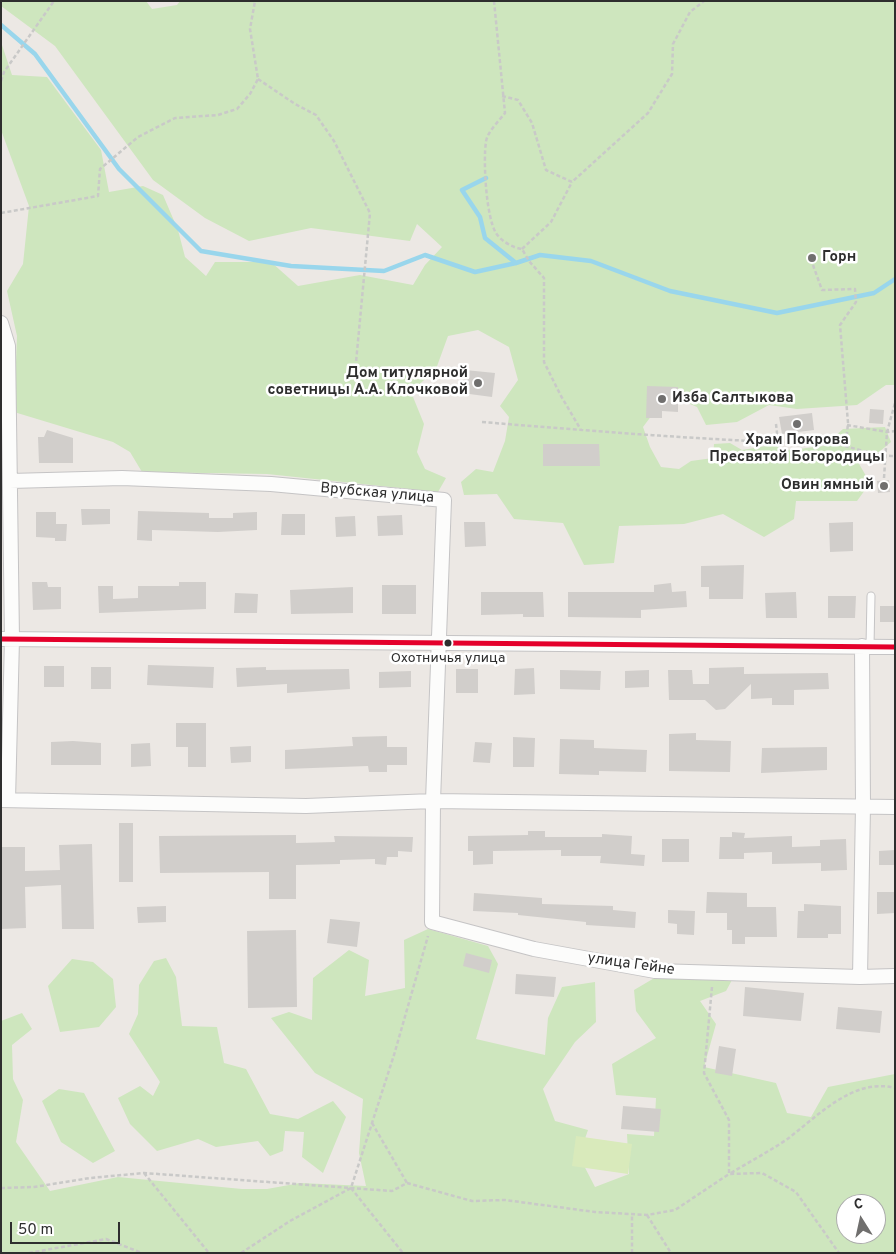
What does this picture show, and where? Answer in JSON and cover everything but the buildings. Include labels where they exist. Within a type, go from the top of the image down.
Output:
[{"type":"street","points":[[1,323],[8,346],[10,481],[5,800],[306,806],[433,802],[895,807]]},
{"type":"street","name":"Врубская улица","points":[[10,481],[122,478],[271,484],[444,500],[433,802],[432,922]]},
{"type":"street","points":[[7,639],[895,647]]},
{"type":"street","points":[[860,977],[866,646]]},
{"type":"street","name":"улица Гейне","points":[[432,922],[534,949],[646,970],[860,977],[895,976]]},
{"type":"lane","points":[[866,646],[871,596]]},
{"type":"path","points":[[1,81],[4,72],[54,1]]},
{"type":"path","points":[[1,213],[98,196],[100,169],[138,137],[175,118],[218,115],[237,109],[250,94],[258,79],[250,30],[256,1]]},
{"type":"path","points":[[494,1],[505,113],[486,140],[485,172],[489,209],[496,234],[513,248],[522,249],[551,222],[572,182],[648,113],[672,74],[673,44],[690,12],[704,1]]},
{"type":"path","points":[[258,79],[295,104],[316,115],[334,141],[370,213],[356,373]]},
{"type":"path","points":[[502,96],[518,100],[532,123],[546,170],[572,182]]},
{"type":"path","points":[[522,249],[529,261],[544,278],[544,362],[581,430]]},
{"type":"path","points":[[813,265],[822,290],[855,289],[856,302],[840,325],[847,425],[846,444]]},
{"type":"path","points":[[884,478],[887,432],[895,403]]},
{"type":"path","points":[[482,422],[778,442],[811,440],[846,444],[884,456],[895,456]]},
{"type":"path","points":[[776,424],[778,442]]},
{"type":"path","points":[[847,425],[887,432],[895,431]]},
{"type":"path","points":[[241,1253],[290,1221],[351,1188],[394,1055],[432,922]]},
{"type":"path","points":[[713,973],[704,1073],[729,1120],[729,1174]]},
{"type":"path","points":[[1,1188],[34,1187],[90,1178],[144,1173],[392,1191],[407,1183],[472,1201],[505,1200],[595,1212],[647,1215],[674,1210],[786,1139],[843,1096],[866,1087],[895,1088]]},
{"type":"path","points":[[372,1123],[407,1183]]},
{"type":"path","points":[[144,1173],[209,1253]]},
{"type":"path","points":[[729,1174],[762,1173],[796,1192],[839,1253]]},
{"type":"path","points":[[351,1188],[403,1253]]},
{"type":"path","points":[[632,1214],[632,1253]]},
{"type":"path","points":[[647,1215],[671,1253]]},
{"type":"path","points":[[29,1253],[50,1247],[106,1239],[142,1253]]},
{"type":"green space","points":[[1,1],[146,1],[152,9],[177,5],[180,1],[895,1],[895,385],[886,385],[857,405],[797,409],[769,405],[737,422],[706,425],[697,407],[678,399],[658,407],[643,427],[650,447],[661,467],[679,469],[691,461],[713,458],[714,444],[730,443],[742,450],[772,445],[790,450],[824,446],[843,429],[885,427],[891,442],[879,452],[854,455],[870,483],[857,501],[796,501],[794,519],[764,537],[723,514],[684,524],[619,526],[614,563],[584,565],[563,523],[514,519],[497,494],[464,495],[461,482],[476,469],[493,472],[505,441],[509,417],[500,406],[518,380],[509,347],[478,330],[448,336],[436,369],[411,392],[424,424],[417,452],[425,469],[446,478],[438,492],[267,474],[142,472],[130,452],[113,442],[14,412],[17,336],[7,291],[23,264],[29,206],[1,130],[1,42],[12,75],[47,77],[101,150],[109,192],[143,186],[163,195],[178,230],[185,257],[206,276],[215,262],[271,262],[298,286],[360,275],[413,285],[425,265],[442,247],[417,224],[410,241],[311,228],[249,241],[205,218],[153,180],[55,46],[1,6]]},
{"type":"green space","points":[[428,929],[488,946],[498,964],[476,1039],[545,1055],[548,1018],[562,987],[595,982],[596,1022],[575,1042],[543,1089],[555,1121],[588,1130],[579,1156],[595,1187],[629,1174],[627,1134],[654,1136],[656,1098],[616,1095],[612,1064],[656,1038],[636,1011],[634,990],[668,970],[732,980],[726,991],[700,1001],[716,1024],[704,1067],[776,1083],[787,1113],[811,1117],[828,1087],[895,1074],[895,1253],[1,1253],[1,1021],[22,1013],[32,1029],[12,1045],[13,1079],[23,1100],[16,1142],[50,1191],[118,1177],[242,1189],[267,1189],[300,1183],[366,1186],[359,1153],[363,1099],[315,1073],[271,1018],[289,1012],[312,1020],[313,978],[349,950],[369,960],[365,996],[405,988],[404,940]]},
{"type":"green space","points":[[166,958],[176,977],[182,1026],[217,1027],[224,1063],[246,1069],[270,1114],[298,1119],[333,1101],[346,1117],[323,1173],[302,1157],[304,1132],[285,1131],[283,1151],[270,1156],[258,1141],[216,1147],[198,1139],[157,1151],[130,1124],[118,1098],[140,1086],[153,1096],[160,1082],[129,1034],[138,1014],[139,985],[154,961]]},
{"type":"green space","points":[[72,959],[93,962],[113,979],[116,1007],[99,1027],[60,1032],[48,986]]},
{"type":"green space","points":[[59,1089],[84,1093],[115,1151],[93,1163],[61,1142],[42,1101]]},
{"type":"green space","points":[[576,1136],[632,1144],[628,1174],[572,1166]]},
{"type":"waterway","points":[[1,25],[35,54],[119,169],[201,251],[291,266],[384,271],[425,255],[475,272],[516,263],[540,255],[591,261],[670,291],[777,313],[874,293],[895,279]]},
{"type":"waterway","points":[[486,178],[462,190],[480,217],[485,238],[516,263]]},
{"type":"transit line","points":[[1,639],[895,647]]},
{"type":"place","name":"Горн","points":[[812,258]]},
{"type":"place","name":"Дом титулярной советницы А.А. Клочковой","points":[[478,383]]},
{"type":"place","name":"Изба Салтыкова","points":[[662,399]]},
{"type":"place","name":"Храм Покрова Пресвятой Богородицы","points":[[797,424]]},
{"type":"place","name":"Овин ямный","points":[[884,486]]},
{"type":"place","name":"Охотничья улица","points":[[448,643]]}]
